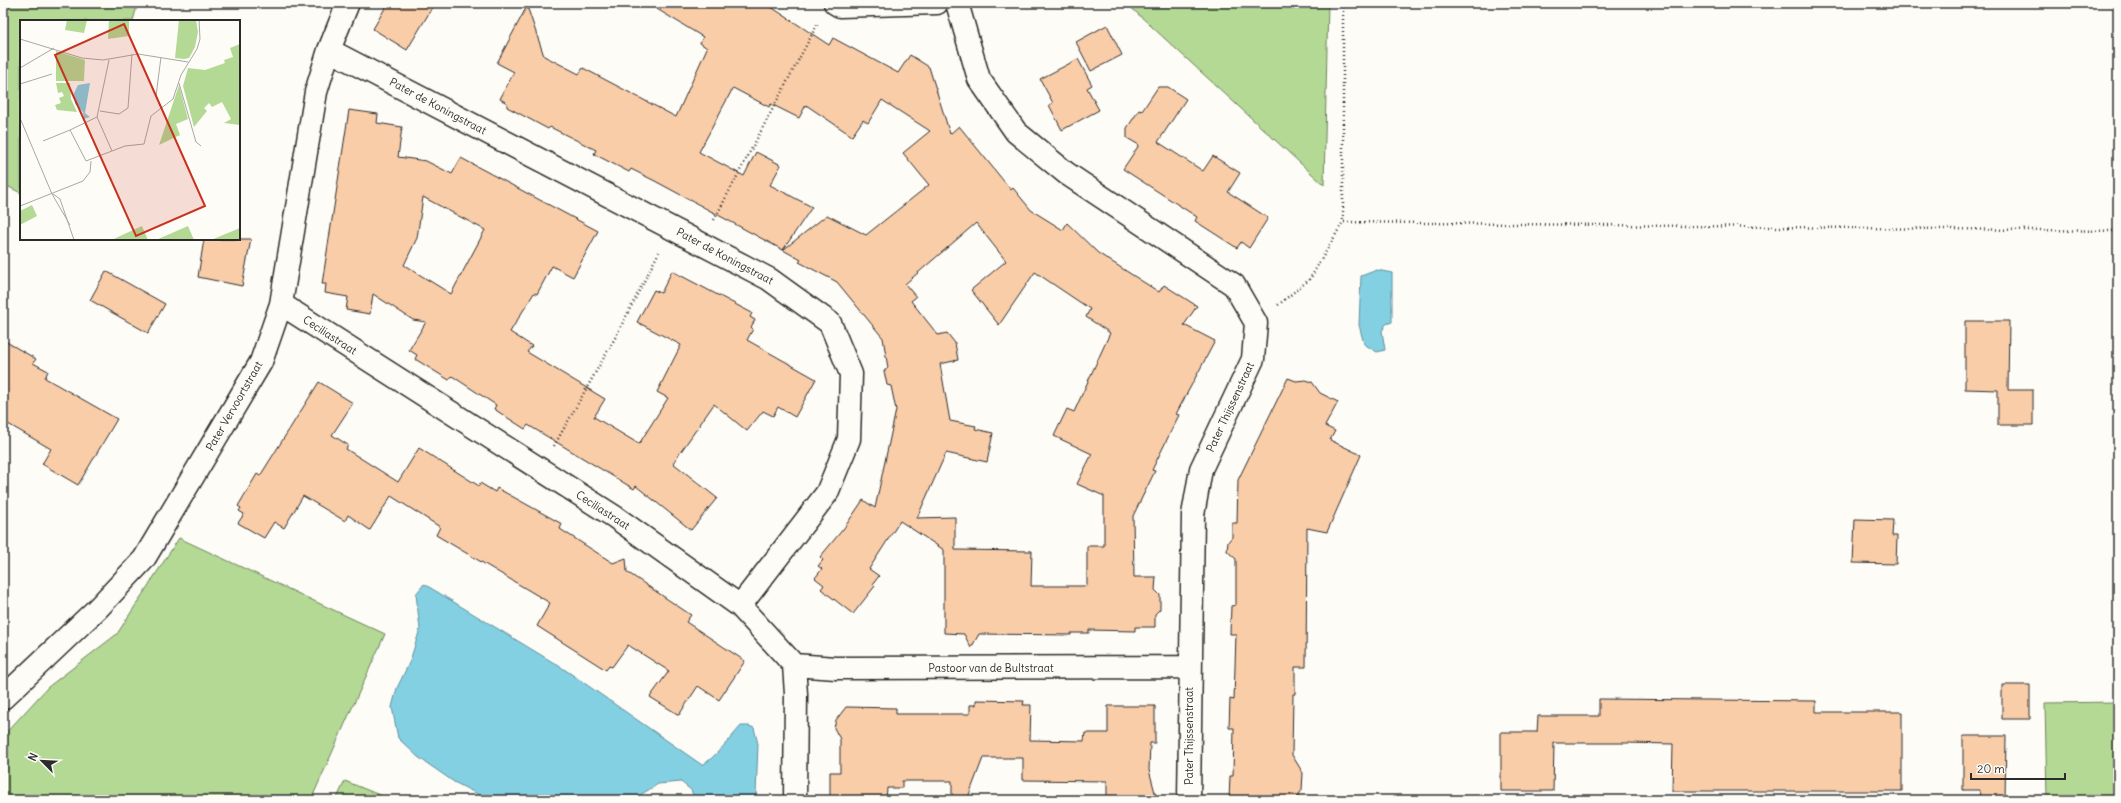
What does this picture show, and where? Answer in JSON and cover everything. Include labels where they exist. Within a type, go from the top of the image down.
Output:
[{"type":"street","name":"Pater Vervoortstraat","points":[[3,698],[98,608],[144,559],[260,362],[281,304],[316,92],[329,50],[348,3]]},
{"type":"street","points":[[828,10],[840,6],[937,3]]},
{"type":"street","points":[[957,3],[979,79],[1016,132],[1066,173],[1234,285],[1256,323]]},
{"type":"street","name":"Pater de Koningstraat","points":[[329,50],[769,279],[830,323],[850,374],[849,440],[827,493],[740,606]]},
{"type":"street","name":"Ceciliastraat","points":[[281,304],[615,517],[740,606],[794,665]]},
{"type":"street","name":"Pater Thijssenstraat","points":[[1189,800],[1189,667],[1193,515],[1201,469],[1253,358],[1256,323]]},
{"type":"street","points":[[794,665],[796,694],[795,800]]},
{"type":"street","name":"Pastoor van de Bultstraat","points":[[794,665],[836,668],[1189,667]]},
{"type":"path","points":[[1256,323],[1310,279],[1343,222],[1343,3]]},
{"type":"path","points":[[702,244],[828,10]]},
{"type":"path","points":[[1343,222],[2118,231]]},
{"type":"path","points":[[541,469],[615,338],[672,228]]},
{"type":"green space","points":[[3,3],[130,3],[137,6],[133,20],[20,20],[20,192],[3,184]]},
{"type":"green space","points":[[1126,3],[1328,3],[1324,185]]},
{"type":"green space","points":[[179,538],[385,634],[311,800],[8,800],[3,798],[3,736],[48,687],[117,634]]},
{"type":"green space","points":[[2118,702],[2118,800],[2047,800],[2045,703]]},
{"type":"green space","points":[[345,781],[392,800],[336,800]]},
{"type":"water","points":[[1377,270],[1392,273],[1392,322],[1386,324],[1382,331],[1385,350],[1377,352],[1364,344],[1359,325],[1361,276]]},
{"type":"water","points":[[424,584],[564,669],[702,765],[717,753],[741,726],[749,726],[754,728],[758,744],[756,795],[754,800],[695,800],[691,790],[681,782],[658,784],[632,800],[489,800],[454,782],[418,757],[398,738],[392,707],[397,688],[410,661],[420,629],[416,594]]},
{"type":"building","points":[[388,3],[435,3],[407,50],[373,29]]},
{"type":"building","points":[[647,3],[765,3],[829,45],[833,38],[898,73],[910,55],[929,67],[950,134],[959,126],[1011,190],[1013,188],[1031,210],[1063,230],[1067,223],[1098,253],[1159,292],[1164,285],[1197,306],[1184,325],[1215,341],[1176,414],[1179,415],[1152,470],[1155,471],[1133,516],[1134,577],[1156,577],[1155,590],[1160,595],[1160,609],[1155,614],[1155,627],[1135,627],[1135,631],[1089,630],[1089,633],[1071,633],[1071,635],[979,634],[971,648],[964,634],[944,633],[944,550],[900,521],[869,569],[879,576],[873,584],[875,586],[853,614],[821,589],[824,585],[815,578],[822,569],[818,566],[823,560],[820,557],[844,528],[863,500],[875,508],[896,410],[891,386],[887,385],[884,371],[888,368],[883,338],[837,282],[799,262],[801,260],[783,250],[655,181],[631,169],[629,172],[594,154],[596,150],[550,127],[548,129],[507,107],[507,103],[500,99],[514,72],[497,63],[527,6],[544,56],[579,74],[583,68],[676,117],[707,48],[700,43],[703,37]],"holes":[[[733,88],[769,107],[771,104],[799,118],[806,105],[852,136],[863,120],[868,123],[882,100],[930,131],[903,153],[929,185],[866,235],[827,215],[783,250],[812,207],[770,185],[781,165],[756,152],[744,176],[699,152]],[[976,223],[1006,261],[971,290],[999,325],[1035,272],[1090,309],[1086,317],[1110,333],[1074,412],[1067,409],[1054,436],[1092,454],[1077,484],[1104,496],[1104,546],[1087,546],[1087,586],[1031,586],[1032,551],[955,550],[955,517],[917,518],[946,453],[987,462],[993,433],[975,429],[976,426],[950,421],[940,364],[958,360],[955,343],[947,333],[938,335],[911,301],[916,297],[905,284]]]},
{"type":"building","points":[[1107,25],[1122,55],[1091,71],[1076,42]]},
{"type":"building","points":[[1078,59],[1092,85],[1087,88],[1099,110],[1062,130],[1049,105],[1053,103],[1040,79]]},
{"type":"building","points":[[1158,87],[1168,87],[1186,99],[1158,142],[1203,171],[1213,156],[1240,173],[1228,192],[1268,218],[1249,248],[1241,242],[1237,248],[1195,221],[1197,217],[1123,169],[1139,145],[1127,138],[1127,128],[1139,110],[1142,111]]},
{"type":"building","points":[[349,110],[378,114],[377,123],[402,127],[398,157],[426,161],[452,174],[461,158],[598,231],[573,277],[552,266],[537,294],[534,293],[510,332],[532,346],[527,352],[605,399],[594,417],[639,444],[668,398],[657,392],[681,345],[637,322],[654,290],[661,293],[672,271],[752,313],[750,317],[755,320],[751,327],[753,329],[747,340],[816,379],[795,417],[778,407],[773,416],[763,411],[747,431],[714,404],[673,463],[717,498],[691,530],[636,486],[634,489],[528,425],[525,429],[494,409],[496,405],[452,376],[449,380],[415,359],[417,355],[409,350],[426,322],[413,320],[373,294],[370,314],[346,310],[348,297],[325,293],[326,284],[322,284]],"holes":[[[423,197],[485,230],[451,294],[404,265],[417,238]]]},
{"type":"building","points":[[251,239],[242,286],[198,277],[204,240]]},
{"type":"building","points":[[106,271],[165,304],[148,333],[90,300]]},
{"type":"building","points":[[1965,321],[2009,321],[2008,390],[2033,390],[2033,425],[1998,425],[1998,390],[1965,389]]},
{"type":"building","points":[[3,340],[36,359],[33,363],[48,371],[45,378],[117,419],[78,485],[42,464],[51,449],[3,421]]},
{"type":"building","points":[[1288,378],[1296,381],[1306,380],[1312,382],[1320,393],[1338,402],[1325,426],[1335,431],[1330,440],[1361,455],[1327,532],[1307,528],[1306,667],[1295,667],[1295,694],[1293,694],[1292,755],[1303,773],[1302,790],[1295,800],[1229,800],[1230,776],[1233,776],[1234,728],[1229,728],[1230,699],[1234,700],[1236,634],[1230,634],[1231,606],[1236,605],[1236,559],[1227,551],[1228,542],[1232,537],[1232,523],[1237,523],[1238,480]]},
{"type":"building","points":[[319,382],[353,403],[332,435],[348,445],[346,449],[398,482],[419,448],[479,486],[480,483],[495,492],[497,488],[562,524],[560,529],[613,563],[626,558],[627,572],[691,615],[686,622],[745,661],[719,700],[698,686],[679,715],[650,697],[669,671],[628,645],[612,667],[609,666],[606,670],[537,626],[550,603],[436,535],[440,527],[391,496],[370,530],[348,515],[345,521],[303,496],[284,528],[274,522],[264,538],[238,523],[244,514],[239,511],[241,508],[238,506],[257,474],[260,476]]},
{"type":"building","points":[[1855,519],[1893,520],[1892,536],[1897,536],[1896,564],[1853,563]]},
{"type":"building","points":[[2002,685],[2030,685],[2030,719],[2002,719]]},
{"type":"building","points":[[1599,699],[1816,701],[1816,712],[1902,712],[1902,791],[1672,791],[1673,744],[1554,743],[1553,791],[1501,791],[1501,732],[1537,732],[1538,716],[1599,716]]},
{"type":"building","points":[[976,700],[1024,701],[1023,705],[1031,705],[1030,740],[1084,741],[1085,733],[1108,733],[1108,706],[1155,706],[1155,743],[1150,743],[1149,770],[1157,800],[1107,800],[1107,781],[1023,780],[1023,758],[983,758],[967,800],[952,800],[952,781],[902,781],[902,788],[887,788],[886,800],[830,800],[830,772],[840,772],[840,739],[834,728],[836,720],[846,707],[896,708],[896,714],[970,714],[970,705],[976,705]]},
{"type":"building","points":[[1963,736],[2006,736],[2005,800],[1979,800],[1980,790],[1963,790]]}]
